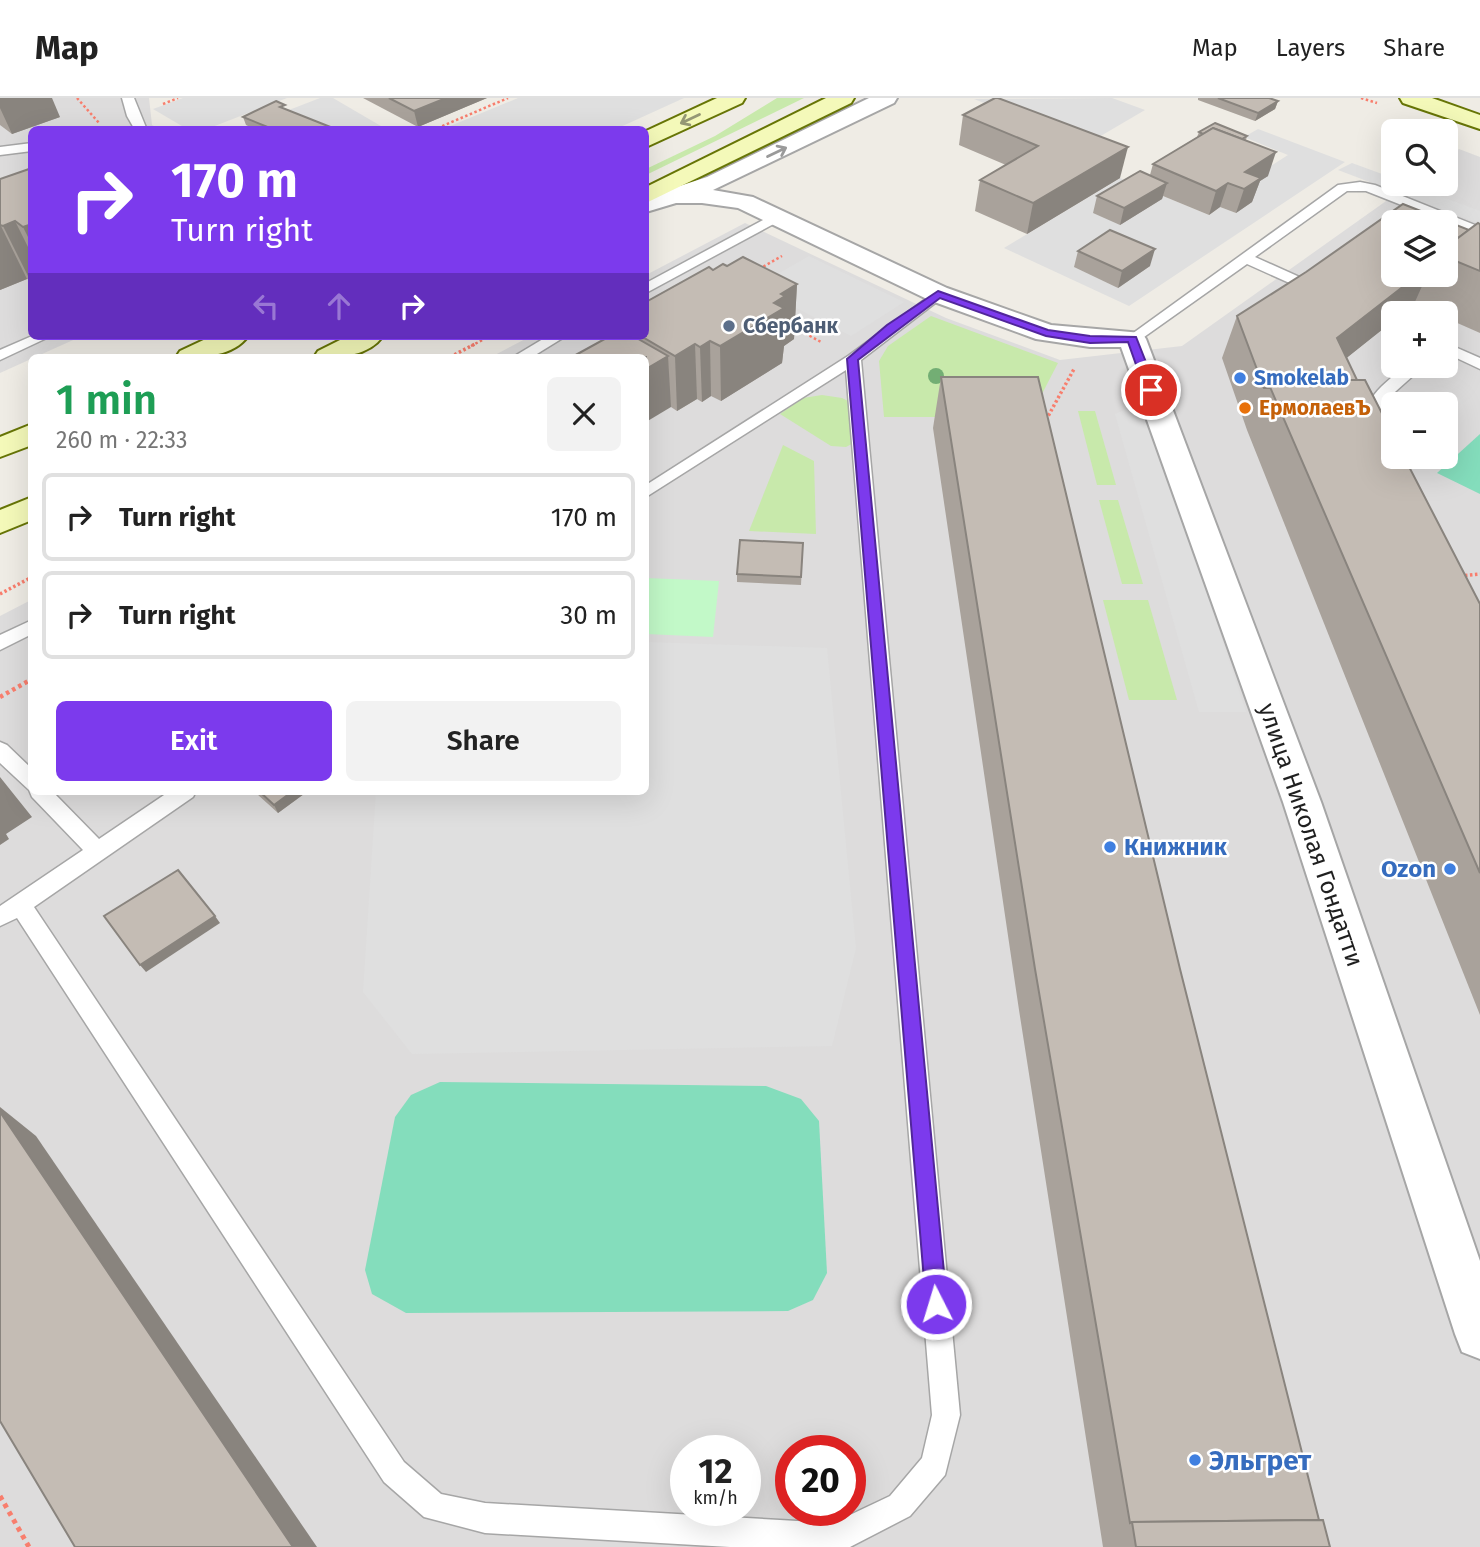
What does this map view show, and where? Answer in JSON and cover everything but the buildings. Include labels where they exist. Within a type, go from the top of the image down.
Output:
[{"type":"main road","points":[[649,139],[734,98]]},
{"type":"main road","points":[[649,195],[843,98]]},
{"type":"main road","points":[[1411,98],[1480,122]]},
{"type":"main road","points":[[196,354],[226,340]]},
{"type":"main road","points":[[334,354],[361,340]]},
{"type":"main road","points":[[0,448],[28,435]]},
{"type":"main road","points":[[0,523],[28,509]]},
{"type":"street","points":[[649,204],[676,197],[748,166],[886,98]]},
{"type":"street","points":[[744,202],[738,191],[738,180],[748,166]]},
{"type":"street","points":[[676,197],[744,202],[938,294],[1046,333],[1111,339]]},
{"type":"street","name":"улица Николая Гондатти","points":[[1111,339],[1302,802],[1480,1334]]},
{"type":"lane","points":[[128,98],[139,126]]},
{"type":"lane","points":[[0,151],[28,148]]},
{"type":"lane","points":[[1111,339],[1248,259],[1343,188],[1370,188],[1480,232]]},
{"type":"lane","points":[[649,287],[776,217]]},
{"type":"lane","points":[[1248,259],[1321,292]]},
{"type":"lane","points":[[649,490],[853,359],[891,327],[938,294]]},
{"type":"lane","points":[[0,355],[35,340]]},
{"type":"lane","points":[[526,354],[552,340]]},
{"type":"lane","points":[[1458,354],[1480,364]]},
{"type":"lane","points":[[180,795],[10,911],[394,1472],[434,1507],[485,1518],[835,1542],[900,1506],[935,1465],[946,1415],[853,359]]},
{"type":"lane","points":[[1384,392],[1401,378]]},
{"type":"lane","points":[[1381,395],[1377,398],[1372,418],[1381,445]]},
{"type":"lane","points":[[0,643],[28,628]]},
{"type":"lane","points":[[0,750],[28,779]]},
{"type":"lane","points":[[43,795],[96,850]]},
{"type":"path","points":[[77,98],[102,126]]},
{"type":"path","points":[[442,126],[508,98]]},
{"type":"path","points":[[782,321],[853,359]]},
{"type":"path","points":[[1048,434],[1045,421],[1111,339]]},
{"type":"path","points":[[456,354],[482,340]]},
{"type":"path","points":[[1457,576],[1480,574]]},
{"type":"path","points":[[0,594],[28,579]]},
{"type":"path","points":[[0,697],[28,681]]},
{"type":"path","points":[[0,1496],[29,1547]]},
{"type":"shaded area","points":[[0,98],[149,98],[154,126],[28,126],[28,340],[73,340],[42,354],[28,354],[28,360],[0,373]]},
{"type":"shaded area","points":[[183,98],[287,98],[215,126],[182,126],[153,109]]},
{"type":"shaded area","points":[[320,98],[333,98],[381,126],[324,126],[289,110]]},
{"type":"shaded area","points":[[518,98],[684,98],[623,126],[450,126]]},
{"type":"shaded area","points":[[1112,98],[1145,110],[1087,144],[974,99]]},
{"type":"shaded area","points":[[1258,129],[1345,162],[1129,306],[1004,248],[1120,178],[1209,215],[1220,207],[1236,213],[1260,173],[1288,155],[1244,137]]},
{"type":"shaded area","points":[[1458,150],[1480,157],[1480,1547],[0,1547],[0,616],[28,602],[28,795],[649,795],[649,354],[497,354],[523,340],[649,340],[649,273],[745,223],[946,318],[1060,360],[1182,346],[1393,196],[1458,196]]},
{"type":"shaded area","points":[[1352,163],[1381,174],[1381,186],[1338,170]]},
{"type":"shaded area","points":[[1406,196],[1440,196],[1480,211],[1480,224],[1458,216],[1458,210],[1443,210]]},
{"type":"shaded area","points":[[809,256],[904,302],[851,336],[755,287]]},
{"type":"shaded area","points":[[1144,402],[1246,712],[1199,712],[1115,414]]},
{"type":"shaded area","points":[[649,642],[827,648],[856,948],[832,1046],[412,1054],[363,992],[376,795],[649,795]]},
{"type":"green space","points":[[777,98],[804,98],[649,174],[649,168],[715,136]]},
{"type":"green space","points":[[931,316],[1058,363],[1030,417],[884,417],[879,361],[888,346]]},
{"type":"green space","points":[[822,395],[842,398],[856,405],[861,439],[846,447],[831,446],[780,414],[803,398]]},
{"type":"green space","points":[[1078,411],[1095,411],[1116,485],[1097,485]]},
{"type":"green space","points":[[1480,434],[1480,494],[1437,473],[1441,469],[1458,469],[1458,454]]},
{"type":"green space","points":[[783,445],[814,461],[816,534],[749,531]]},
{"type":"green space","points":[[1099,500],[1118,500],[1143,584],[1122,584]]},
{"type":"green space","points":[[649,578],[719,581],[713,637],[649,634]]},
{"type":"green space","points":[[1103,600],[1148,600],[1177,700],[1129,700]]},
{"type":"green space","points":[[440,1082],[766,1086],[801,1099],[819,1121],[827,1273],[813,1300],[788,1311],[406,1313],[372,1294],[365,1270],[395,1117],[411,1095]]},
{"type":"place","name":"Сбербанк","points":[[729,326]]},
{"type":"place","name":"Smokelab","points":[[1240,378]]},
{"type":"place","name":"ЕрмолаевЪ","points":[[1245,408]]},
{"type":"place","name":"Книжник","points":[[1110,847]]},
{"type":"place","name":"Ozon","points":[[1450,869]]},
{"type":"place","name":"Эльгрет","points":[[1195,1460]]},
{"type":"route","points":[[936,1304],[853,359],[891,327],[938,294],[1046,333],[1090,339],[1132,339],[1151,390]]}]
